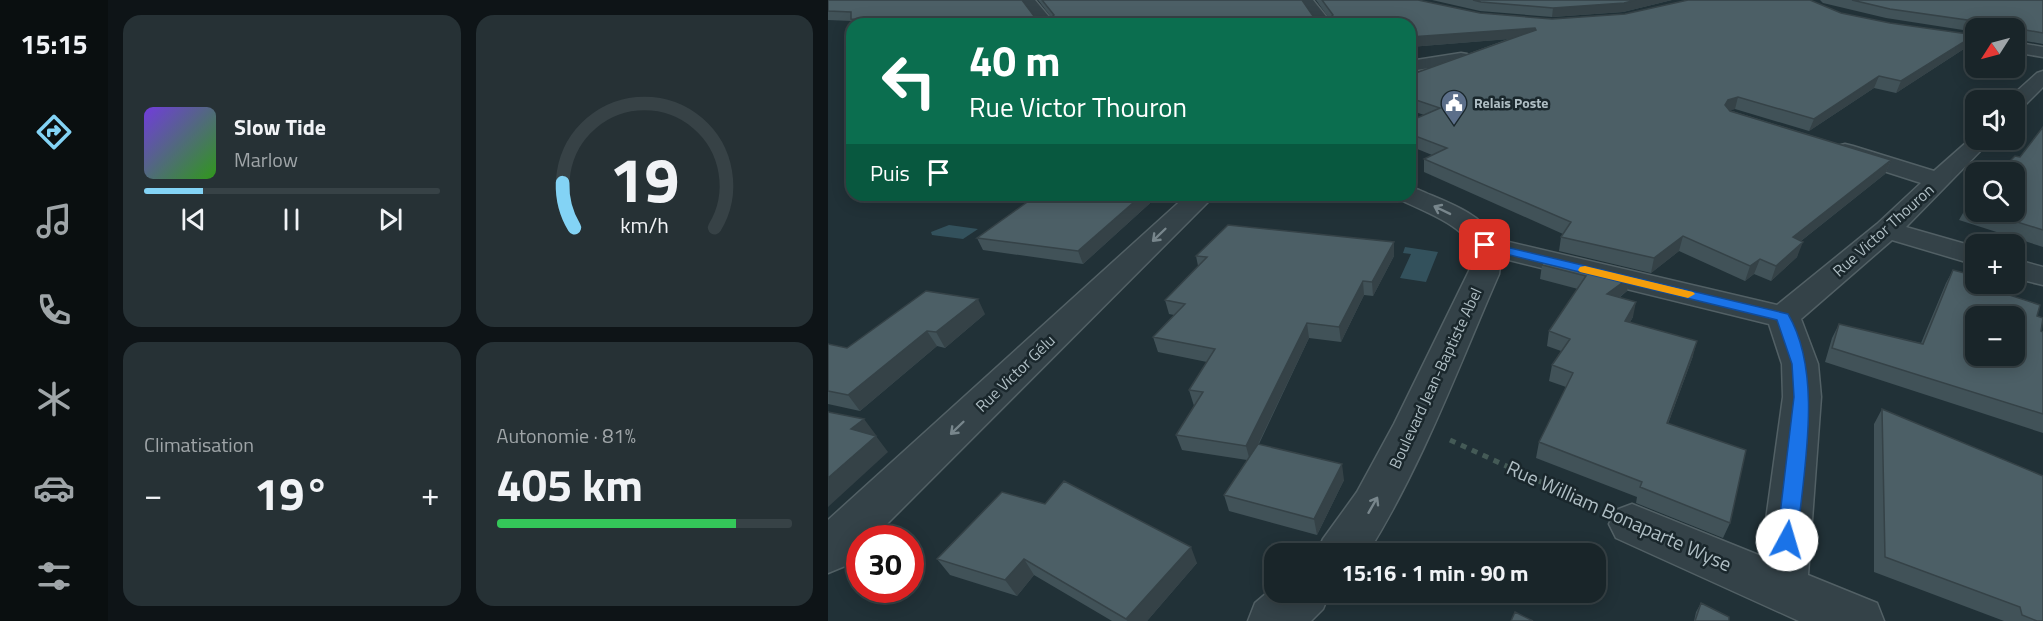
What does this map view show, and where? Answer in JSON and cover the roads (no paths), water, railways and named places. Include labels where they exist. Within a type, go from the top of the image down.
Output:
[{"type":"street","points":[[1028,0],[1042,18]]},
{"type":"street","points":[[1306,0],[1320,18]]},
{"type":"street","points":[[2025,49],[2043,52]]},
{"type":"street","points":[[1416,65],[1461,58]]},
{"type":"street","points":[[2025,94],[2043,77]]},
{"type":"street","points":[[1824,145],[1938,180]]},
{"type":"street","name":"Rue Victor Thouron","points":[[1783,317],[1887,230],[1970,150]]},
{"type":"street","points":[[1416,198],[1457,218],[1485,245],[1783,317],[1800,364],[1802,397],[1782,588]]},
{"type":"street","name":"Rue Victor Gélu","points":[[828,551],[1196,201]]},
{"type":"street","points":[[1887,230],[1965,253]]},
{"type":"street","name":"Boulevard Jean-Baptiste Abel","points":[[1347,543],[1373,505],[1414,424],[1484,274],[1485,245]]},
{"type":"street","points":[[2025,271],[2043,276]]},
{"type":"street","name":"Rue William Bonaparte Wyse","points":[[1632,524],[1858,621]]},
{"type":"street","points":[[1274,621],[1293,603]]},
{"type":"water","points":[[949,225],[978,229],[963,239],[932,235],[931,232]]},
{"type":"water","points":[[1405,247],[1438,252],[1426,282],[1400,278],[1411,254],[1403,253]]},
{"type":"place","name":"Relais Poste","points":[[1454,126]]}]
